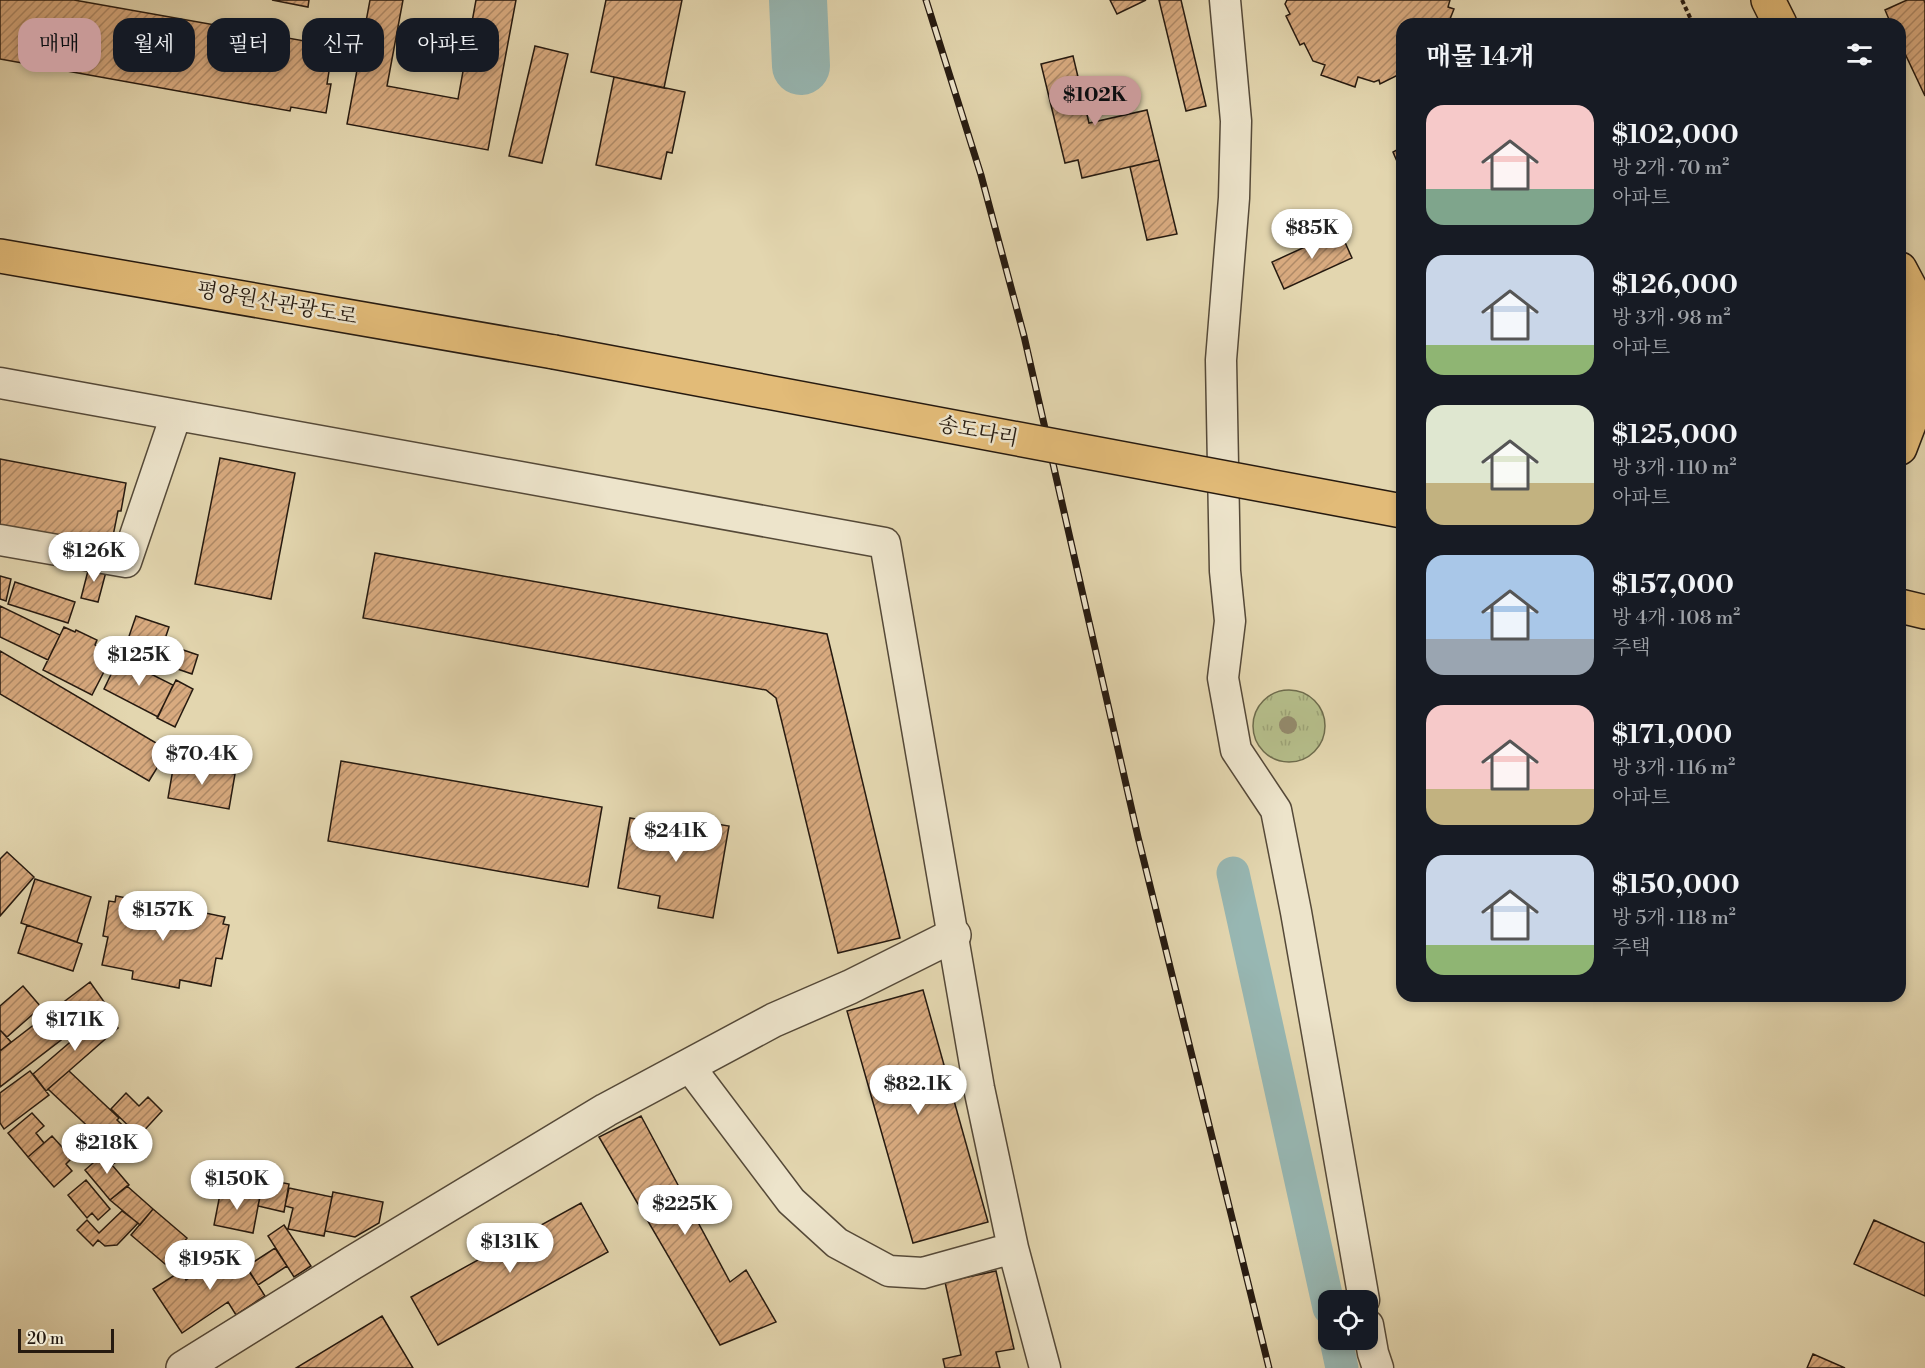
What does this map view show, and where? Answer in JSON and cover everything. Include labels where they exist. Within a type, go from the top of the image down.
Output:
[{"type":"highway","points":[[1768,0],[1777,18]]},
{"type":"highway","name":"평양원산관광도로","points":[[0,256],[554,352]]},
{"type":"highway","points":[[1906,281],[1921,310],[1919,398],[1906,432]]},
{"type":"highway","name":"송도다리","points":[[554,352],[1396,510]]},
{"type":"highway","points":[[1906,607],[1925,612]]},
{"type":"street","points":[[1225,0],[1236,121],[1234,198],[1221,360],[1225,571],[1230,621],[1223,678],[1236,750],[1276,810],[1362,1290]]},
{"type":"street","points":[[0,383],[885,543],[979,1088],[1013,1248],[1045,1368]]},
{"type":"street","points":[[0,540],[126,562],[176,415]]},
{"type":"street","points":[[183,1368],[585,1123],[774,1020],[850,987],[954,935]]},
{"type":"street","points":[[689,1066],[792,1201],[837,1243],[889,1270],[923,1273],[1013,1248]]},
{"type":"street","points":[[1372,1350],[1378,1368]]},
{"type":"path","points":[[1682,0],[1690,18]]},
{"type":"green space","points":[[1289,690],[1309,696],[1319,706],[1325,726],[1319,746],[1309,756],[1289,762],[1269,756],[1259,746],[1253,726],[1259,706],[1269,696]]},
{"type":"building","points":[[0,0],[74,0],[175,18],[113,18],[113,72],[195,72],[195,21],[207,24],[207,72],[290,72],[290,38],[302,40],[302,72],[329,72],[327,84],[331,84],[326,113],[291,107],[290,111],[72,72],[101,72],[101,18],[18,18],[18,62],[0,59]]},
{"type":"building","points":[[272,0],[309,0],[308,7]]},
{"type":"building","points":[[370,0],[403,0],[400,18],[396,18],[396,38],[387,86],[458,99],[463,72],[499,72],[499,18],[473,18],[476,0],[516,0],[488,150],[347,124],[357,72],[384,72],[384,18],[367,18]]},
{"type":"building","points":[[606,0],[682,0],[664,88],[591,72]]},
{"type":"building","points":[[1110,0],[1146,0],[1117,14]]},
{"type":"building","points":[[1159,0],[1181,0],[1206,106],[1186,111]]},
{"type":"building","points":[[1287,0],[1450,0],[1448,7],[1454,9],[1450,18],[1396,18],[1396,76],[1380,84],[1379,80],[1374,82],[1358,77],[1355,87],[1321,75],[1325,65],[1313,61],[1304,43],[1300,45],[1286,16],[1290,14],[1285,4]]},
{"type":"building","points":[[1907,0],[1924,0],[1925,96],[1906,56],[1906,18],[1888,18],[1885,10]]},
{"type":"building","points":[[535,46],[568,54],[542,163],[509,156]]},
{"type":"building","points":[[1073,56],[1089,123],[1147,110],[1159,160],[1082,178],[1078,160],[1065,163],[1041,64]]},
{"type":"building","points":[[614,77],[685,92],[672,153],[667,152],[661,179],[596,165]]},
{"type":"building","points":[[1159,160],[1177,234],[1147,240],[1130,167]]},
{"type":"building","points":[[1340,231],[1352,258],[1284,289],[1272,262]]},
{"type":"building","points":[[220,458],[295,473],[271,599],[195,584]]},
{"type":"building","points":[[0,459],[126,483],[111,546],[0,525]]},
{"type":"building","points":[[375,553],[827,634],[900,938],[838,953],[776,698],[766,690],[363,618]]},
{"type":"building","points":[[90,563],[107,568],[98,602],[81,598]]},
{"type":"building","points":[[0,576],[11,579],[6,601],[0,599]]},
{"type":"building","points":[[15,582],[75,602],[68,623],[8,604]]},
{"type":"building","points":[[0,606],[60,635],[48,660],[0,637]]},
{"type":"building","points":[[136,616],[169,627],[159,657],[126,645]]},
{"type":"building","points":[[64,627],[97,640],[95,645],[113,654],[92,695],[43,670]]},
{"type":"building","points":[[163,643],[198,655],[192,674],[157,662]]},
{"type":"building","points":[[0,651],[168,750],[149,781],[0,694]]},
{"type":"building","points":[[119,658],[173,685],[158,717],[104,689]]},
{"type":"building","points":[[176,680],[193,689],[175,727],[157,718]]},
{"type":"building","points":[[341,761],[602,807],[588,887],[328,841]]},
{"type":"building","points":[[174,763],[235,774],[229,809],[168,798]]},
{"type":"building","points":[[675,817],[729,826],[713,918],[658,908],[660,896],[618,888],[630,818],[673,826]]},
{"type":"building","points":[[7,852],[34,877],[0,916],[0,859]]},
{"type":"building","points":[[35,879],[91,897],[77,942],[21,923]]},
{"type":"building","points":[[116,896],[165,905],[163,912],[175,914],[176,907],[225,917],[223,924],[229,925],[222,959],[216,958],[211,986],[180,980],[179,988],[132,979],[133,971],[102,965],[108,937],[103,936],[109,901],[115,902]]},
{"type":"building","points":[[27,925],[82,944],[73,971],[18,953]]},
{"type":"building","points":[[90,982],[107,1006],[61,1040],[44,1017]]},
{"type":"building","points":[[23,986],[41,1007],[7,1037],[0,1030],[0,1006]]},
{"type":"building","points":[[923,990],[988,1222],[913,1243],[847,1011]]},
{"type":"building","points":[[104,1013],[118,1028],[46,1091],[33,1074]]},
{"type":"building","points":[[44,1017],[61,1040],[0,1087],[0,1051]]},
{"type":"building","points":[[0,1030],[11,1042],[0,1051]]},
{"type":"building","points":[[30,1071],[49,1095],[4,1129],[0,1123],[0,1093]]},
{"type":"building","points":[[69,1071],[119,1118],[117,1120],[131,1133],[114,1151],[48,1089]]},
{"type":"building","points":[[126,1093],[139,1106],[148,1097],[162,1111],[139,1136],[111,1109]]},
{"type":"building","points":[[32,1113],[44,1126],[36,1133],[44,1143],[28,1157],[8,1133]]},
{"type":"building","points":[[641,1116],[730,1282],[746,1270],[776,1322],[720,1345],[599,1137]]},
{"type":"building","points":[[91,1135],[102,1145],[88,1159],[77,1149]]},
{"type":"building","points":[[52,1136],[72,1158],[66,1164],[72,1171],[54,1187],[28,1157]]},
{"type":"building","points":[[109,1149],[119,1160],[112,1165],[129,1185],[110,1200],[85,1170]]},
{"type":"building","points":[[264,1179],[289,1184],[284,1212],[258,1206]]},
{"type":"building","points":[[86,1180],[110,1209],[98,1220],[92,1213],[87,1218],[68,1195]]},
{"type":"building","points":[[127,1186],[153,1209],[140,1225],[110,1200]]},
{"type":"building","points":[[289,1188],[332,1197],[324,1236],[288,1229],[293,1208],[285,1206]]},
{"type":"building","points":[[221,1189],[260,1196],[253,1233],[214,1225]]},
{"type":"building","points":[[333,1192],[383,1202],[379,1223],[355,1237],[325,1231]]},
{"type":"building","points":[[581,1203],[608,1252],[438,1345],[411,1297]]},
{"type":"building","points":[[153,1209],[187,1238],[165,1264],[131,1235]]},
{"type":"building","points":[[122,1211],[138,1223],[117,1245],[105,1246],[98,1240],[93,1246],[77,1230],[87,1220],[99,1233]]},
{"type":"building","points":[[1874,1220],[1925,1243],[1925,1296],[1854,1264]]},
{"type":"building","points":[[284,1225],[311,1266],[294,1277],[268,1236]]},
{"type":"building","points":[[234,1247],[265,1296],[236,1315],[228,1302],[182,1333],[153,1289],[181,1271],[186,1280]]},
{"type":"building","points":[[275,1248],[287,1266],[258,1285],[246,1267]]},
{"type":"building","points":[[996,1271],[1014,1349],[996,1352],[1000,1368],[945,1368],[943,1359],[961,1355],[945,1282]]},
{"type":"building","points":[[382,1316],[413,1368],[296,1368]]},
{"type":"building","points":[[1813,1354],[1845,1368],[1807,1368]]},
{"type":"waterway","points":[[798,0],[801,66]]},
{"type":"waterway","points":[[1233,873],[1325,1290]]},
{"type":"waterway","points":[[1338,1350],[1342,1368]]},
{"type":"railway","points":[[926,0],[981,175],[1024,336],[1138,837],[1269,1368]]}]
